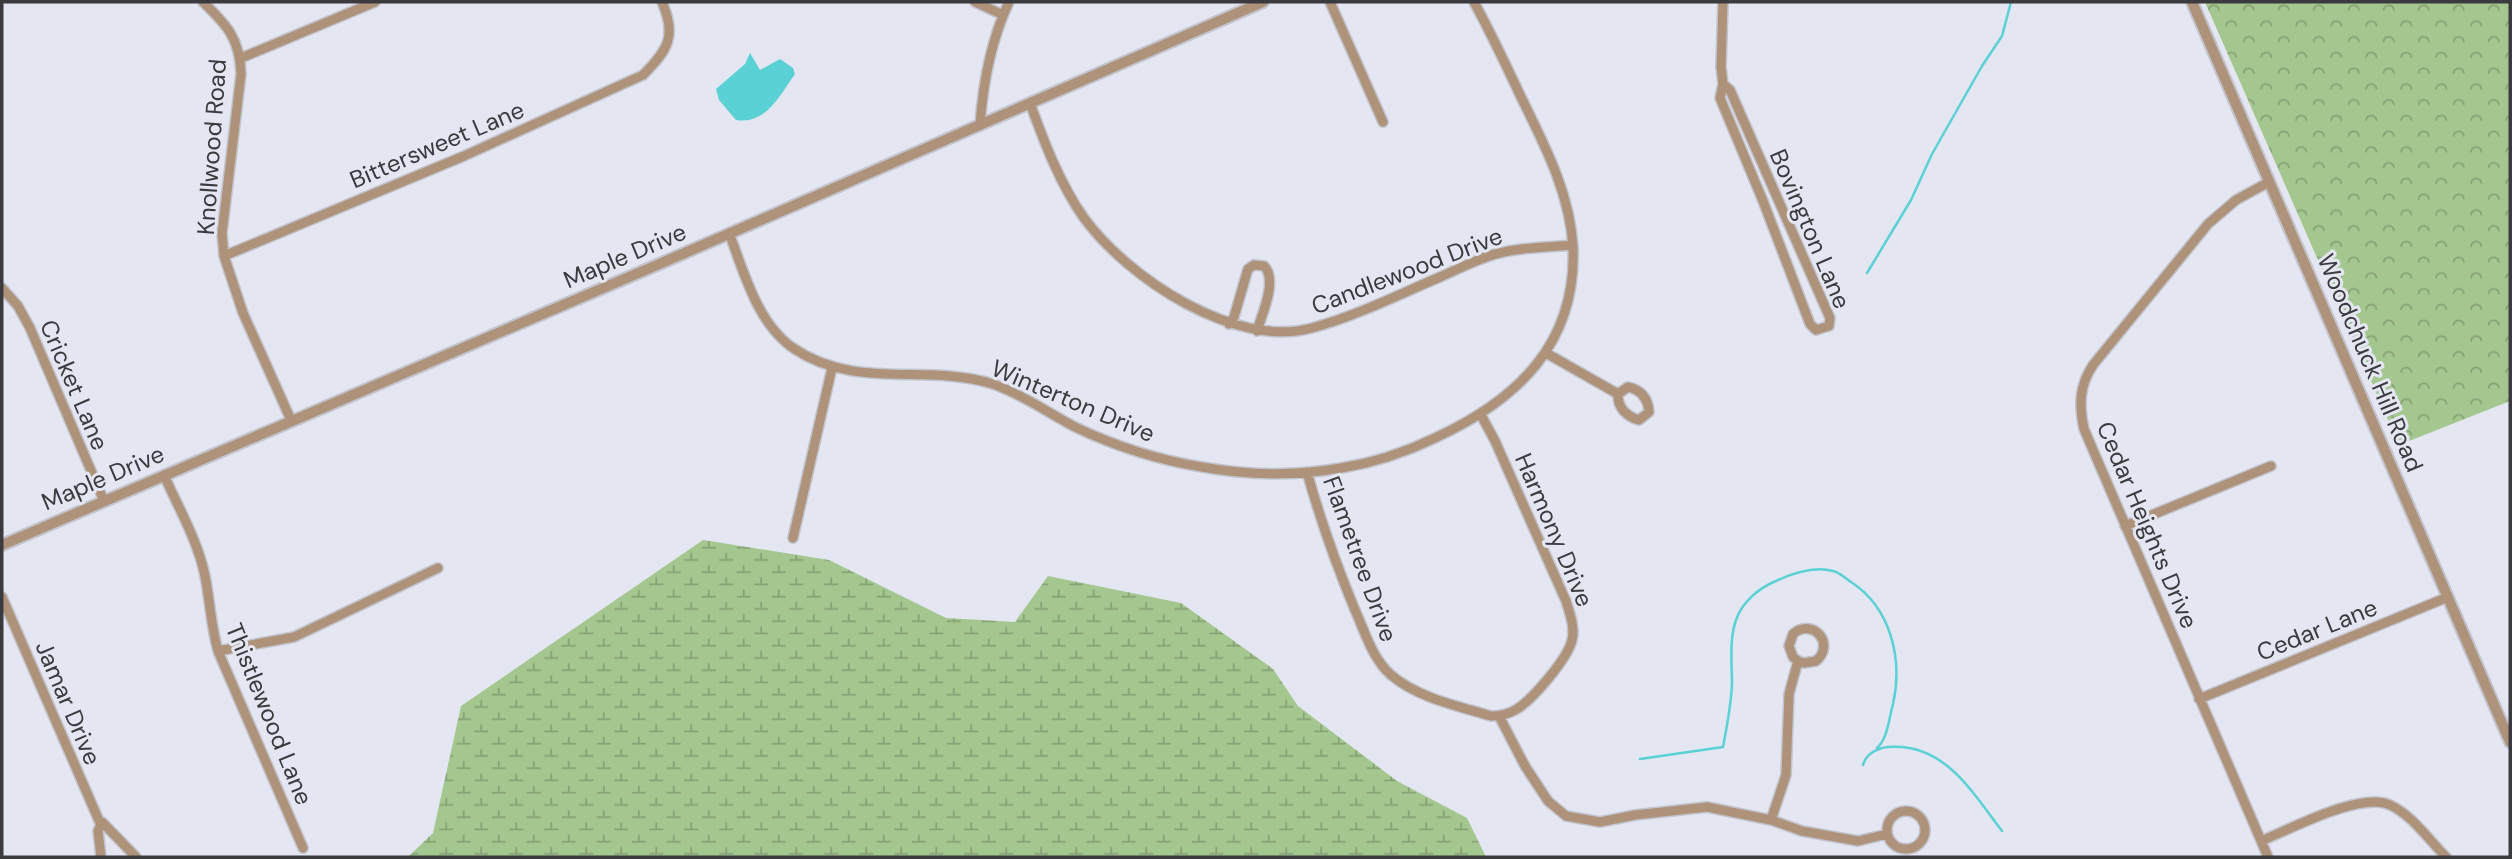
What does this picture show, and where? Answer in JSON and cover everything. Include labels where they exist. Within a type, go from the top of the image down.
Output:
[{"type":"street","name":"Knollwood Road","points":[[203,2],[229,29],[241,58],[242,74],[222,233],[224,256],[243,313],[291,420]]},
{"type":"street","points":[[241,58],[375,2]]},
{"type":"street","name":"Bittersweet Lane","points":[[224,256],[617,89],[643,75],[659,60],[670,34],[669,18],[662,2]]},
{"type":"street","points":[[975,2],[1003,15]]},
{"type":"street","points":[[980,125],[992,49],[1009,2]]},
{"type":"street","name":"Maple Drive","points":[[2,545],[1263,2]]},
{"type":"street","points":[[1330,2],[1383,122]]},
{"type":"street","name":"Winterton Drive","points":[[729,233],[765,316],[779,337],[813,361],[832,368],[858,373],[938,377],[992,384],[1109,442],[1169,460],[1245,473],[1307,472],[1374,461],[1417,446],[1481,415],[1517,387],[1546,354],[1567,303],[1573,267],[1573,245],[1569,214],[1560,184],[1539,134],[1474,2]]},
{"type":"street","name":"Bovington Lane","points":[[1723,2],[1723,84],[1720,98],[1810,324],[1816,330],[1826,329],[1830,318],[1730,90],[1723,84]]},
{"type":"street","name":"Woodchuck Hill Road","points":[[2192,2],[2510,742]]},
{"type":"street","name":"Candlewood Drive","points":[[1030,103],[1066,189],[1084,218],[1107,246],[1140,273],[1182,301],[1229,324],[1257,331],[1282,333],[1309,329],[1505,251],[1573,245]]},
{"type":"street","points":[[1748,166],[1760,161]]},
{"type":"street","name":"Cedar Heights Drive","points":[[2268,857],[2084,429],[2080,409],[2081,393],[2087,374],[2208,224],[2236,200],[2269,182]]},
{"type":"street","points":[[1229,324],[1234,317],[1248,269],[1254,265],[1264,266],[1269,272],[1270,284],[1257,331]]},
{"type":"street","name":"Cricket Lane","points":[[2,288],[18,306],[30,328],[104,501]]},
{"type":"street","points":[[1546,354],[1618,394]]},
{"type":"street","points":[[793,538],[832,368]]},
{"type":"street","name":"Harmony Drive","points":[[1481,415],[1566,601],[1573,636],[1569,651],[1558,667],[1517,709],[1499,716]]},
{"type":"street","points":[[2125,526],[2271,467]]},
{"type":"street","name":"Flametree Drive","points":[[1307,472],[1335,562],[1377,659],[1391,675],[1411,689],[1449,704],[1490,716],[1499,716]]},
{"type":"street","name":"Thistlewood Lane","points":[[164,475],[199,555],[218,651],[303,848]]},
{"type":"street","points":[[218,651],[294,637],[438,568]]},
{"type":"street","name":"Jamar Drive","points":[[2,597],[100,823],[98,831],[101,857]]},
{"type":"street","name":"Cedar Lane","points":[[2199,699],[2448,597]]},
{"type":"street","points":[[1804,628],[1815,630],[1823,639],[1823,652],[1816,661],[1798,661],[1793,657],[1789,646],[1793,634],[1804,628]]},
{"type":"street","points":[[1771,820],[1786,775],[1789,694],[1798,661]]},
{"type":"street","points":[[1499,716],[1525,766],[1548,801],[1566,816],[1600,822],[1706,807],[1771,820],[1802,831],[1858,841],[1887,834]]},
{"type":"street","points":[[2261,841],[2347,805],[2376,801],[2390,805],[2408,817],[2446,857]]},
{"type":"street","points":[[1902,811],[1918,815],[1925,826],[1922,841],[1911,848],[1898,847],[1887,834],[1889,821],[1902,811]]},
{"type":"street","name":"Jamar Drive","points":[[100,823],[102,822],[136,857]]},
{"type":"green space","points":[[2205,2],[2510,2],[2510,401],[2399,445]]},
{"type":"green space","points":[[703,540],[829,560],[946,618],[1015,622],[1048,576],[1181,603],[1273,669],[1298,706],[1397,781],[1467,818],[1486,857],[408,857],[433,833],[461,706]]},
{"type":"water","points":[[750,53],[760,70],[780,59],[793,68],[795,74],[778,99],[764,113],[756,118],[736,120],[719,100],[716,89],[745,64]]},
{"type":"waterway","points":[[1867,273],[1911,200],[1932,154],[1982,66],[2002,36],[2011,2]]},
{"type":"waterway","points":[[1640,759],[1723,747],[1732,684],[1732,636],[1742,607],[1752,596],[1770,584],[1796,573],[1818,569],[1838,573],[1865,593],[1885,620],[1891,636],[1895,652],[1896,687],[1886,733],[1877,748]]},
{"type":"waterway","points":[[1863,765],[1869,755],[1888,747],[1908,748],[1925,753],[1955,772],[2002,831]]}]
